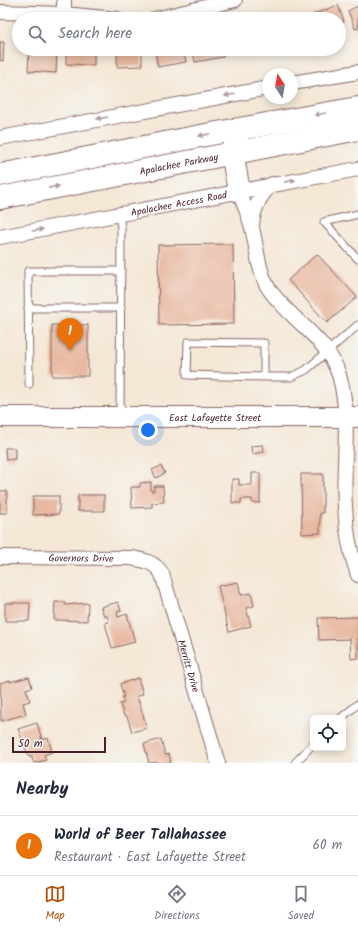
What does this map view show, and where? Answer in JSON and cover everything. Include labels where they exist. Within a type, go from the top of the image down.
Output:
[{"type":"main road","points":[[4,174],[358,108]]},
{"type":"main road","points":[[239,191],[232,152],[234,143],[241,134],[257,126]]},
{"type":"main road","name":"Apalachee Parkway","points":[[0,198],[232,152],[358,129]]},
{"type":"street","points":[[184,12],[235,0]]},
{"type":"street","points":[[0,12],[64,7],[86,12]]},
{"type":"street","points":[[298,82],[358,72]]},
{"type":"street","points":[[0,138],[262,89]]},
{"type":"street","name":"Apalachee Access Road","points":[[0,237],[272,184],[358,169]]},
{"type":"street","points":[[252,227],[254,214],[258,203],[272,184]]},
{"type":"street","points":[[239,191],[252,227],[260,265],[268,288],[315,336],[327,351],[338,373],[352,417],[345,507],[350,553],[358,575]]},
{"type":"street","name":"East Lafayette Street","points":[[0,417],[352,417]]},
{"type":"street","name":"Governors Drive","points":[[0,557],[131,558],[146,560],[159,570]]},
{"type":"street","name":"Merritt Drive","points":[[159,570],[218,763]]},
{"type":"lane","points":[[119,214],[121,271],[120,417]]},
{"type":"lane","points":[[358,214],[324,222],[358,259]]},
{"type":"lane","points":[[29,384],[28,271],[121,271]]},
{"type":"lane","points":[[28,308],[121,308]]},
{"type":"lane","points":[[264,377],[264,343],[188,342],[187,375],[264,377],[291,377],[306,370],[358,325]]},
{"type":"lane","points":[[345,715],[358,704]]},
{"type":"lane","points":[[295,763],[310,747]]},
{"type":"building","points":[[338,5],[341,12],[320,12]]},
{"type":"building","points":[[358,6],[358,28],[355,29],[348,11]]},
{"type":"building","points":[[0,42],[4,42],[3,61],[0,60]]},
{"type":"building","points":[[29,56],[57,56],[56,73],[28,71]]},
{"type":"building","points":[[66,56],[94,56],[94,65],[66,64]]},
{"type":"building","points":[[117,56],[142,56],[142,66],[117,67]]},
{"type":"building","points":[[156,56],[185,56],[186,62],[158,67]]},
{"type":"building","points":[[194,56],[223,56],[223,57],[195,62]]},
{"type":"building","points":[[233,244],[234,324],[159,325],[158,245]]},
{"type":"building","points":[[317,254],[357,297],[327,323],[288,280]]},
{"type":"building","points":[[52,325],[88,325],[88,376],[52,376]]},
{"type":"building","points":[[263,445],[264,452],[252,454],[251,446]]},
{"type":"building","points":[[5,448],[15,448],[15,459],[6,460]]},
{"type":"building","points":[[161,466],[165,473],[156,478],[152,470]]},
{"type":"building","points":[[252,473],[260,473],[260,503],[252,503],[252,499],[241,499],[241,503],[232,503],[232,479],[239,479],[239,485],[252,485]]},
{"type":"building","points":[[301,474],[323,474],[323,513],[320,513],[320,533],[302,534]]},
{"type":"building","points":[[151,482],[151,491],[154,491],[154,486],[163,486],[164,502],[152,503],[152,507],[132,508],[131,487],[140,487],[140,483]]},
{"type":"building","points":[[0,491],[7,491],[7,513],[0,513]]},
{"type":"building","points":[[78,495],[104,495],[104,511],[78,511]]},
{"type":"building","points":[[33,496],[59,496],[59,514],[33,515]]},
{"type":"building","points":[[238,582],[241,595],[251,593],[254,606],[246,608],[251,626],[229,632],[218,586]]},
{"type":"building","points":[[55,602],[65,602],[65,605],[88,603],[87,621],[54,620]]},
{"type":"building","points":[[118,602],[121,611],[117,612],[118,617],[127,614],[135,642],[112,648],[105,623],[109,622],[107,616],[104,616],[101,607]]},
{"type":"building","points":[[5,603],[30,603],[29,621],[5,621]]},
{"type":"building","points":[[358,617],[358,658],[351,659],[350,639],[319,640],[318,618]]},
{"type":"building","points":[[29,677],[32,687],[26,689],[30,701],[23,703],[26,714],[1,721],[0,683]]},
{"type":"building","points":[[138,678],[143,694],[137,696],[147,728],[132,732],[127,716],[124,716],[120,704],[124,703],[122,697],[124,697],[120,684]]},
{"type":"building","points":[[37,723],[42,740],[48,738],[52,752],[44,755],[46,760],[34,763],[31,756],[29,757],[18,729]]},
{"type":"building","points":[[161,739],[165,755],[169,754],[171,763],[149,763],[144,744]]},
{"type":"place","name":"World of Beer Tallahassee","points":[[70,351]]}]
